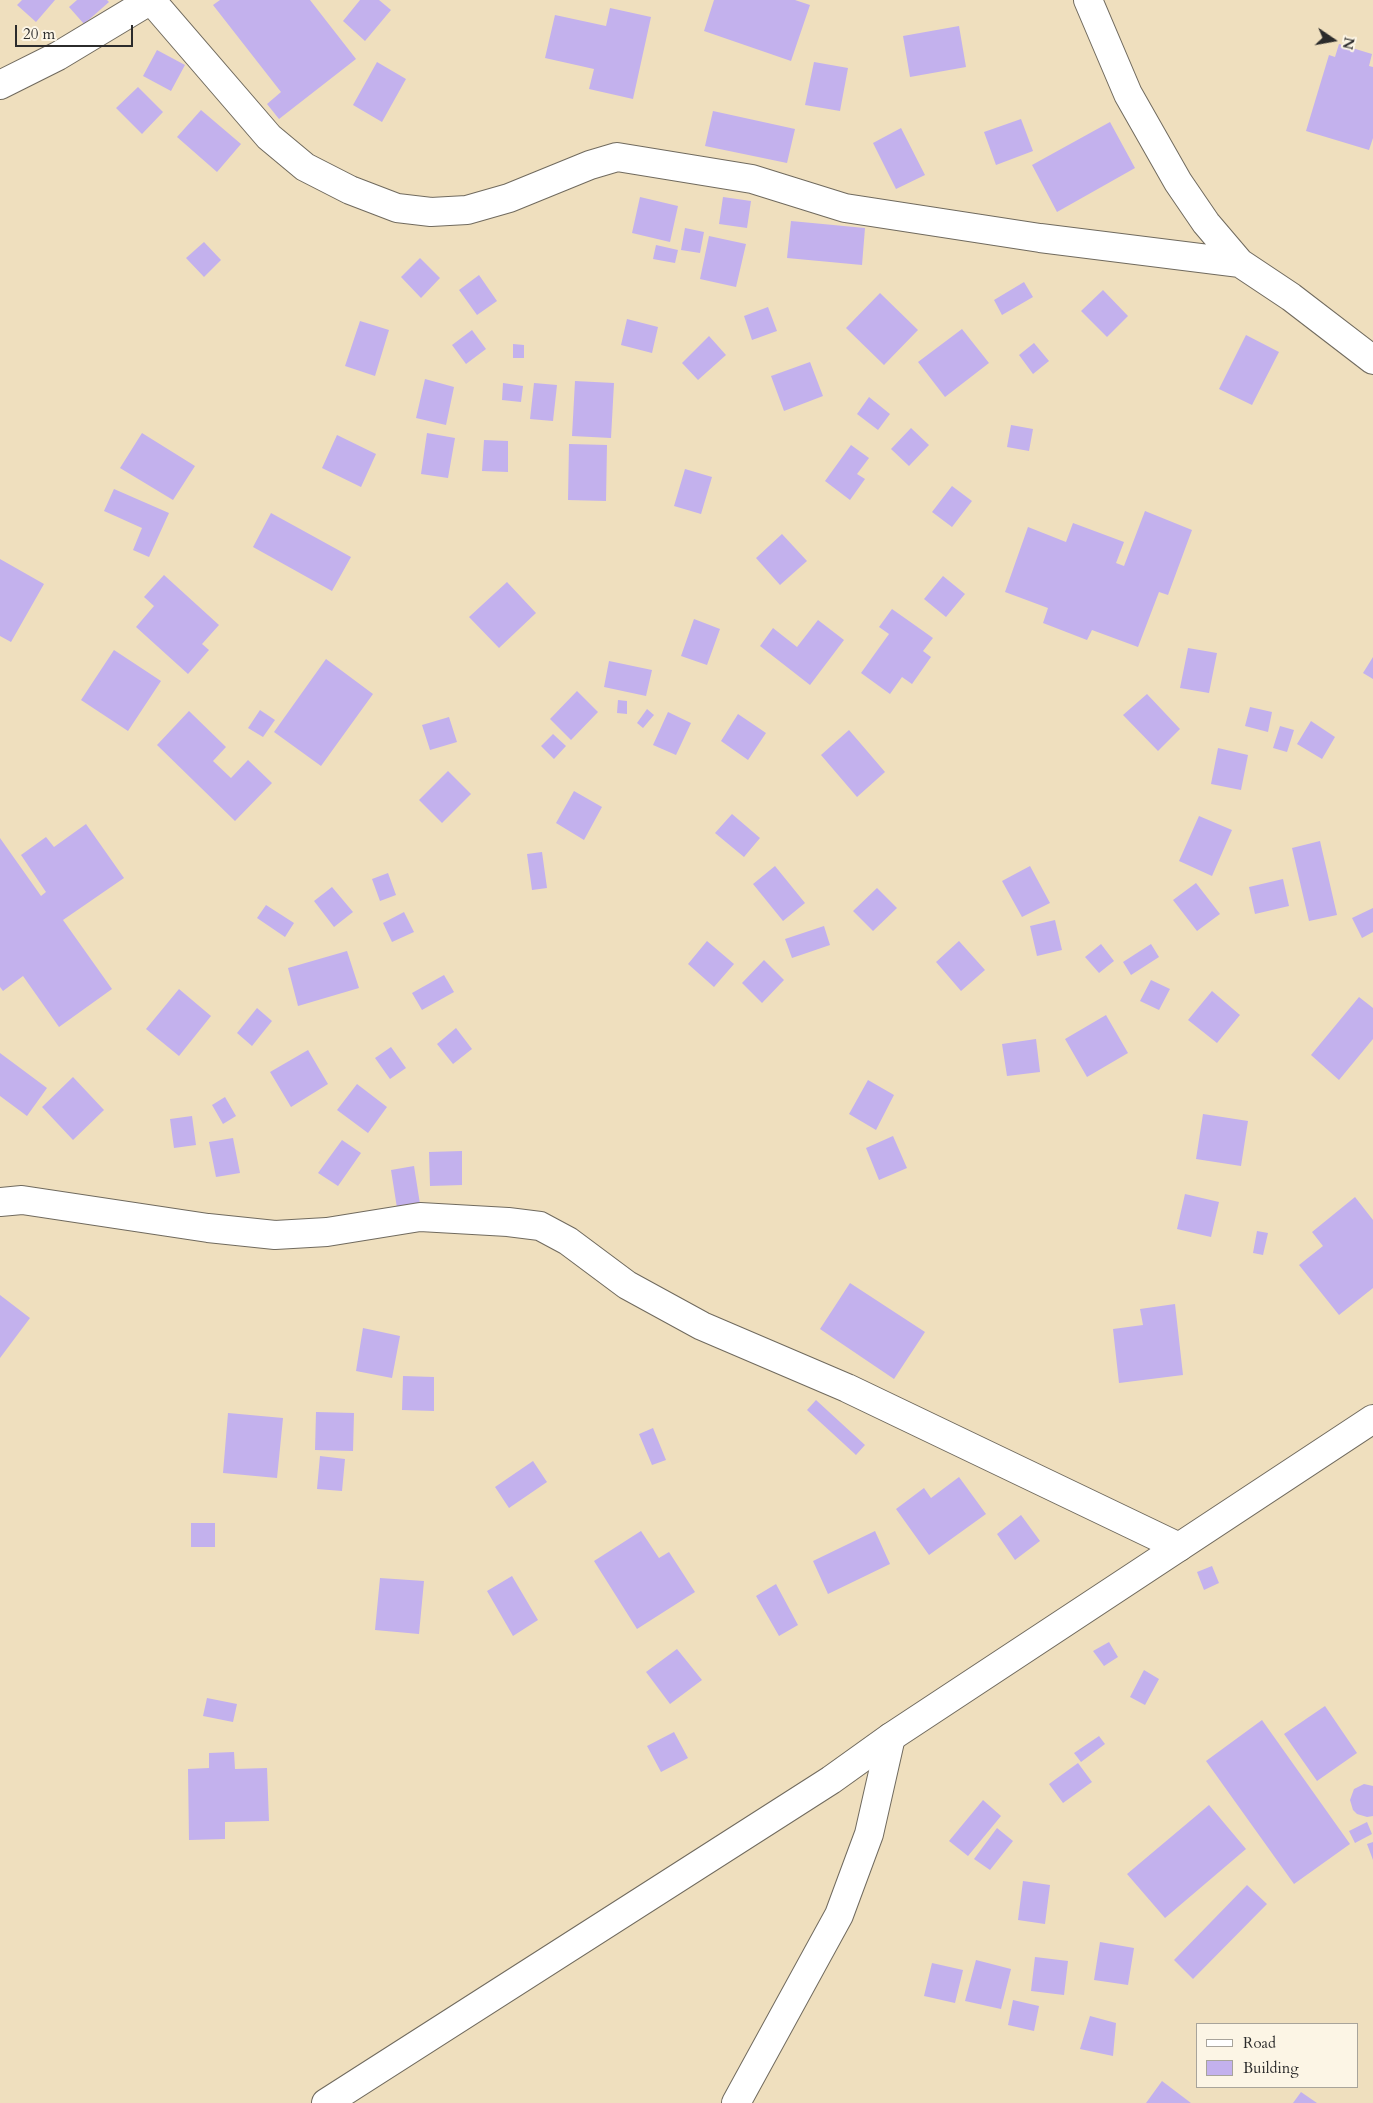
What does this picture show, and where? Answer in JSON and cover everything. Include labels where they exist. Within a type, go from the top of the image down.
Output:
[{"type":"street","points":[[0,85],[58,56],[151,0],[269,137],[305,167],[350,190],[397,208],[431,212],[467,210],[509,198],[590,165],[617,157],[752,179],[845,208],[1040,238],[1240,263]]},
{"type":"street","points":[[1097,4],[1128,94],[1178,182],[1206,223],[1240,263],[1291,297],[1373,360]]},
{"type":"street","points":[[0,1180],[11,1201],[208,1228],[275,1235],[327,1232],[420,1218],[508,1222],[540,1226],[568,1241],[627,1285],[702,1326],[847,1388],[1180,1547]]},
{"type":"street","points":[[326,2103],[822,1785],[1373,1419]]},
{"type":"street","points":[[736,2103],[839,1915],[869,1834],[892,1737]]},
{"type":"building","points":[[22,0],[55,0],[36,22],[17,5]]},
{"type":"building","points":[[77,0],[107,0],[109,2],[84,24],[69,7]]},
{"type":"building","points":[[220,0],[310,0],[356,59],[279,119],[267,104],[281,92],[213,5]]},
{"type":"building","points":[[360,0],[379,0],[391,10],[365,41],[343,21]]},
{"type":"building","points":[[714,0],[795,0],[810,5],[791,61],[704,31]]},
{"type":"building","points":[[610,8],[651,17],[633,99],[589,89],[594,69],[545,58],[555,15],[606,26]]},
{"type":"building","points":[[959,26],[966,67],[910,77],[903,36]]},
{"type":"building","points":[[1339,44],[1372,54],[1369,66],[1373,67],[1373,138],[1369,150],[1306,131],[1329,55],[1335,57]]},
{"type":"building","points":[[157,50],[185,65],[171,91],[143,76]]},
{"type":"building","points":[[377,62],[406,79],[382,122],[353,105]]},
{"type":"building","points":[[814,62],[848,68],[840,111],[805,105]]},
{"type":"building","points":[[138,87],[163,112],[142,134],[116,108]]},
{"type":"building","points":[[201,110],[241,144],[217,172],[177,137]]},
{"type":"building","points":[[713,111],[795,129],[787,163],[705,146]]},
{"type":"building","points":[[1021,119],[1033,151],[996,165],[984,132]]},
{"type":"building","points":[[1110,122],[1135,168],[1057,212],[1032,165]]},
{"type":"building","points":[[901,128],[925,175],[896,189],[873,143]]},
{"type":"building","points":[[640,197],[678,206],[670,242],[632,233]]},
{"type":"building","points":[[723,197],[751,201],[747,228],[719,224]]},
{"type":"building","points":[[791,221],[865,228],[862,265],[787,258]]},
{"type":"building","points":[[685,228],[704,232],[700,253],[681,250]]},
{"type":"building","points":[[709,236],[746,244],[736,287],[700,279]]},
{"type":"building","points":[[204,242],[221,260],[204,277],[186,258]]},
{"type":"building","points":[[656,245],[678,250],[675,263],[653,259]]},
{"type":"building","points":[[420,258],[440,278],[421,298],[401,277]]},
{"type":"building","points":[[479,275],[497,301],[477,315],[459,290]]},
{"type":"building","points":[[1024,282],[1033,297],[1002,315],[994,300]]},
{"type":"building","points":[[1103,290],[1128,316],[1107,337],[1081,311]]},
{"type":"building","points":[[880,293],[918,330],[884,365],[846,328]]},
{"type":"building","points":[[768,307],[777,331],[752,340],[744,316]]},
{"type":"building","points":[[627,319],[658,327],[652,353],[621,345]]},
{"type":"building","points":[[360,321],[389,330],[375,376],[345,366]]},
{"type":"building","points":[[962,329],[989,363],[945,397],[918,362]]},
{"type":"building","points":[[472,330],[486,349],[466,364],[452,345]]},
{"type":"building","points":[[1246,335],[1279,352],[1252,405],[1219,389]]},
{"type":"building","points":[[709,336],[726,355],[698,380],[682,363]]},
{"type":"building","points":[[1034,343],[1049,361],[1033,374],[1019,355]]},
{"type":"building","points":[[513,344],[524,345],[524,358],[513,358]]},
{"type":"building","points":[[810,362],[823,396],[784,411],[771,376]]},
{"type":"building","points":[[425,379],[454,387],[446,425],[416,418]]},
{"type":"building","points":[[575,381],[614,383],[611,438],[572,436]]},
{"type":"building","points":[[503,383],[523,386],[521,402],[502,400]]},
{"type":"building","points":[[534,383],[557,385],[553,421],[530,419]]},
{"type":"building","points":[[869,397],[890,414],[878,430],[857,414]]},
{"type":"building","points":[[1011,425],[1033,429],[1029,451],[1007,447]]},
{"type":"building","points":[[911,428],[929,445],[909,466],[891,449]]},
{"type":"building","points":[[142,433],[195,466],[173,500],[120,468]]},
{"type":"building","points":[[427,433],[455,438],[448,478],[421,474]]},
{"type":"building","points":[[337,435],[376,454],[361,487],[322,468]]},
{"type":"building","points":[[484,440],[508,441],[508,472],[482,471]]},
{"type":"building","points":[[569,444],[607,445],[606,501],[568,500]]},
{"type":"building","points":[[851,445],[869,458],[857,474],[865,479],[850,500],[825,481]]},
{"type":"building","points":[[685,469],[712,477],[701,514],[674,506]]},
{"type":"building","points":[[952,486],[972,501],[952,527],[932,512]]},
{"type":"building","points":[[114,489],[169,513],[149,557],[133,550],[142,528],[104,511]]},
{"type":"building","points":[[1145,511],[1192,530],[1168,595],[1159,592],[1138,647],[1092,630],[1087,640],[1043,623],[1048,608],[1005,592],[1028,527],[1066,542],[1073,523],[1124,542],[1116,563],[1124,566]]},
{"type":"building","points":[[271,513],[351,557],[332,591],[253,547]]},
{"type":"building","points":[[782,534],[807,561],[780,585],[756,558]]},
{"type":"building","points":[[0,559],[44,584],[11,642],[0,636]]},
{"type":"building","points":[[164,575],[219,625],[202,644],[209,650],[188,674],[136,627],[154,606],[144,597]]},
{"type":"building","points":[[943,576],[965,594],[946,617],[924,599]]},
{"type":"building","points":[[507,582],[536,613],[499,648],[469,617]]},
{"type":"building","points":[[892,609],[933,638],[923,651],[931,657],[912,684],[902,677],[890,694],[861,673],[889,634],[879,627]]},
{"type":"building","points":[[694,619],[720,629],[707,665],[681,656]]},
{"type":"building","points":[[818,620],[844,640],[810,685],[760,646],[773,628],[797,647]]},
{"type":"building","points":[[1188,648],[1217,653],[1209,693],[1180,688]]},
{"type":"building","points":[[114,650],[161,681],[128,731],[81,700]]},
{"type":"building","points":[[1373,657],[1373,679],[1363,673]]},
{"type":"building","points":[[326,659],[373,694],[321,766],[274,732]]},
{"type":"building","points":[[609,661],[652,670],[646,696],[604,687]]},
{"type":"building","points":[[577,691],[598,712],[571,740],[550,719]]},
{"type":"building","points":[[1147,694],[1180,729],[1158,751],[1123,715]]},
{"type":"building","points":[[618,700],[627,701],[627,714],[617,713]]},
{"type":"building","points":[[1250,707],[1272,712],[1268,732],[1245,726]]},
{"type":"building","points":[[647,709],[654,715],[643,728],[637,723]]},
{"type":"building","points":[[260,710],[275,720],[263,737],[248,728]]},
{"type":"building","points":[[189,711],[226,747],[213,761],[231,778],[248,760],[272,783],[235,821],[157,745]]},
{"type":"building","points":[[668,712],[691,723],[676,755],[653,745]]},
{"type":"building","points":[[738,714],[766,733],[748,760],[721,741]]},
{"type":"building","points":[[449,717],[457,742],[430,750],[422,725]]},
{"type":"building","points":[[1311,721],[1335,737],[1322,759],[1297,744]]},
{"type":"building","points":[[1280,726],[1294,730],[1287,752],[1273,748]]},
{"type":"building","points":[[849,730],[885,772],[857,797],[821,755]]},
{"type":"building","points":[[553,734],[566,746],[554,759],[541,746]]},
{"type":"building","points":[[1218,748],[1248,755],[1241,790],[1211,784]]},
{"type":"building","points":[[448,771],[471,794],[442,823],[419,800]]},
{"type":"building","points":[[574,791],[602,807],[584,840],[556,823]]},
{"type":"building","points":[[732,814],[760,838],[744,857],[715,833]]},
{"type":"building","points":[[1199,816],[1232,830],[1212,876],[1179,861]]},
{"type":"building","points":[[86,824],[124,878],[63,920],[112,989],[59,1027],[23,976],[3,991],[0,987],[0,838],[41,896],[46,892],[21,855],[46,837],[54,847]]},
{"type":"building","points":[[1320,841],[1337,915],[1309,921],[1292,848]]},
{"type":"building","points":[[542,852],[547,888],[532,890],[527,854]]},
{"type":"building","points":[[775,866],[805,903],[783,921],[753,884]]},
{"type":"building","points":[[1030,866],[1050,903],[1022,917],[1002,881]]},
{"type":"building","points":[[388,873],[396,895],[380,901],[372,879]]},
{"type":"building","points":[[1283,879],[1289,906],[1255,914],[1249,887]]},
{"type":"building","points":[[1196,883],[1220,914],[1197,931],[1173,900]]},
{"type":"building","points":[[332,887],[353,912],[334,927],[314,901]]},
{"type":"building","points":[[877,888],[897,908],[873,931],[853,911]]},
{"type":"building","points":[[266,905],[294,923],[285,937],[257,918]]},
{"type":"building","points":[[1373,908],[1373,932],[1362,938],[1352,918]]},
{"type":"building","points":[[404,912],[414,932],[392,942],[383,923]]},
{"type":"building","points":[[1055,920],[1062,950],[1037,956],[1030,926]]},
{"type":"building","points":[[824,926],[830,945],[792,958],[785,939]]},
{"type":"building","points":[[707,941],[734,964],[714,987],[688,964]]},
{"type":"building","points":[[959,941],[985,970],[961,991],[936,962]]},
{"type":"building","points":[[1101,944],[1114,961],[1099,973],[1085,957]]},
{"type":"building","points":[[1151,944],[1159,957],[1131,975],[1123,962]]},
{"type":"building","points":[[347,951],[359,988],[298,1006],[288,968]]},
{"type":"building","points":[[764,960],[784,980],[762,1003],[742,983]]},
{"type":"building","points":[[444,975],[454,992],[422,1010],[412,993]]},
{"type":"building","points":[[1151,980],[1170,989],[1159,1010],[1140,1001]]},
{"type":"building","points":[[179,989],[211,1016],[179,1056],[146,1029]]},
{"type":"building","points":[[1212,991],[1240,1015],[1217,1043],[1188,1020]]},
{"type":"building","points":[[1359,997],[1373,1008],[1373,1039],[1339,1080],[1311,1055]]},
{"type":"building","points":[[257,1008],[272,1021],[252,1046],[237,1033]]},
{"type":"building","points":[[1106,1015],[1128,1053],[1087,1077],[1065,1039]]},
{"type":"building","points":[[456,1028],[472,1049],[453,1064],[437,1044]]},
{"type":"building","points":[[1036,1039],[1040,1072],[1007,1076],[1002,1044]]},
{"type":"building","points":[[391,1047],[406,1068],[390,1079],[375,1058]]},
{"type":"building","points":[[308,1050],[328,1084],[291,1107],[270,1072]]},
{"type":"building","points":[[0,1053],[47,1088],[27,1116],[0,1096]]},
{"type":"building","points":[[73,1077],[104,1110],[73,1140],[42,1107]]},
{"type":"building","points":[[868,1080],[894,1095],[876,1130],[849,1114]]},
{"type":"building","points":[[357,1084],[387,1107],[368,1133],[337,1110]]},
{"type":"building","points":[[225,1097],[236,1116],[223,1124],[212,1105]]},
{"type":"building","points":[[1203,1114],[1248,1121],[1241,1166],[1196,1159]]},
{"type":"building","points":[[192,1116],[196,1145],[174,1148],[170,1119]]},
{"type":"building","points":[[893,1136],[907,1168],[879,1180],[866,1148]]},
{"type":"building","points":[[233,1138],[240,1173],[216,1177],[209,1142]]},
{"type":"building","points":[[342,1140],[361,1153],[338,1186],[318,1173]]},
{"type":"building","points":[[462,1151],[462,1185],[430,1186],[429,1152]]},
{"type":"building","points":[[414,1166],[420,1204],[397,1208],[391,1170]]},
{"type":"building","points":[[1185,1194],[1219,1202],[1211,1237],[1177,1229]]},
{"type":"building","points":[[1355,1197],[1373,1220],[1373,1288],[1339,1315],[1299,1265],[1323,1246],[1312,1232]]},
{"type":"building","points":[[1257,1231],[1268,1233],[1263,1255],[1253,1253]]},
{"type":"building","points":[[850,1283],[925,1332],[894,1379],[820,1329]]},
{"type":"building","points":[[0,1295],[30,1318],[0,1358]]},
{"type":"building","points":[[1175,1304],[1183,1375],[1119,1383],[1113,1329],[1143,1325],[1140,1309]]},
{"type":"building","points":[[363,1328],[400,1336],[392,1378],[356,1371]]},
{"type":"building","points":[[403,1376],[434,1377],[434,1411],[402,1410]]},
{"type":"building","points":[[816,1400],[865,1445],[856,1455],[807,1410]]},
{"type":"building","points":[[316,1412],[354,1413],[353,1451],[315,1450]]},
{"type":"building","points":[[228,1413],[283,1418],[277,1478],[223,1473]]},
{"type":"building","points":[[653,1428],[666,1460],[652,1465],[639,1434]]},
{"type":"building","points":[[320,1456],[345,1459],[342,1491],[317,1489]]},
{"type":"building","points":[[533,1461],[547,1482],[509,1508],[495,1487]]},
{"type":"building","points":[[959,1477],[986,1514],[929,1555],[896,1509],[924,1488],[931,1498]]},
{"type":"building","points":[[1021,1515],[1040,1541],[1015,1560],[997,1534]]},
{"type":"building","points":[[191,1523],[215,1523],[215,1547],[191,1547]]},
{"type":"building","points":[[641,1531],[659,1558],[669,1552],[695,1592],[637,1629],[594,1561]]},
{"type":"building","points":[[875,1531],[890,1564],[828,1594],[813,1561]]},
{"type":"building","points":[[1212,1566],[1219,1583],[1204,1590],[1197,1572]]},
{"type":"building","points":[[512,1576],[538,1620],[513,1636],[487,1591]]},
{"type":"building","points":[[380,1578],[424,1581],[419,1634],[375,1630]]},
{"type":"building","points":[[776,1584],[798,1625],[779,1636],[756,1596]]},
{"type":"building","points":[[1109,1642],[1118,1657],[1104,1666],[1093,1651]]},
{"type":"building","points":[[677,1649],[702,1680],[670,1704],[646,1672]]},
{"type":"building","points":[[1144,1670],[1159,1679],[1145,1705],[1130,1697]]},
{"type":"building","points":[[207,1698],[237,1704],[233,1722],[203,1716]]},
{"type":"building","points":[[1325,1706],[1357,1753],[1317,1781],[1284,1734]]},
{"type":"building","points":[[1262,1720],[1350,1844],[1294,1884],[1206,1761]]},
{"type":"building","points":[[674,1732],[688,1758],[661,1772],[647,1746]]},
{"type":"building","points":[[1099,1736],[1105,1744],[1081,1762],[1074,1753]]},
{"type":"building","points":[[234,1752],[235,1769],[267,1768],[269,1821],[225,1822],[225,1839],[189,1840],[188,1769],[209,1768],[209,1753]]},
{"type":"building","points":[[1078,1763],[1092,1782],[1063,1803],[1049,1784]]},
{"type":"building","points":[[1364,1784],[1373,1786],[1373,1816],[1367,1817],[1357,1814],[1353,1810],[1350,1800],[1354,1789]]},
{"type":"building","points":[[983,1800],[1001,1816],[968,1856],[949,1841]]},
{"type":"building","points":[[1209,1805],[1246,1849],[1165,1918],[1127,1874]]},
{"type":"building","points":[[1367,1822],[1372,1834],[1355,1843],[1349,1831]]},
{"type":"building","points":[[997,1828],[1013,1841],[990,1870],[974,1859]]},
{"type":"building","points":[[1373,1842],[1373,1860],[1367,1844]]},
{"type":"building","points":[[1023,1881],[1050,1885],[1045,1924],[1018,1920]]},
{"type":"building","points":[[1247,1885],[1267,1904],[1193,1979],[1174,1960]]},
{"type":"building","points":[[1100,1942],[1134,1948],[1128,1985],[1094,1980]]},
{"type":"building","points":[[1035,1957],[1068,1961],[1064,1995],[1031,1991]]},
{"type":"building","points":[[976,1960],[1011,1969],[1001,2009],[965,2001]]},
{"type":"building","points":[[932,1963],[963,1970],[955,2003],[924,1996]]},
{"type":"building","points":[[1013,2000],[1039,2006],[1034,2031],[1008,2025]]},
{"type":"building","points":[[1090,2016],[1116,2023],[1113,2056],[1080,2049]]},
{"type":"building","points":[[1162,2081],[1191,2103],[1146,2103]]},
{"type":"building","points":[[1301,2092],[1317,2103],[1293,2103]]}]
